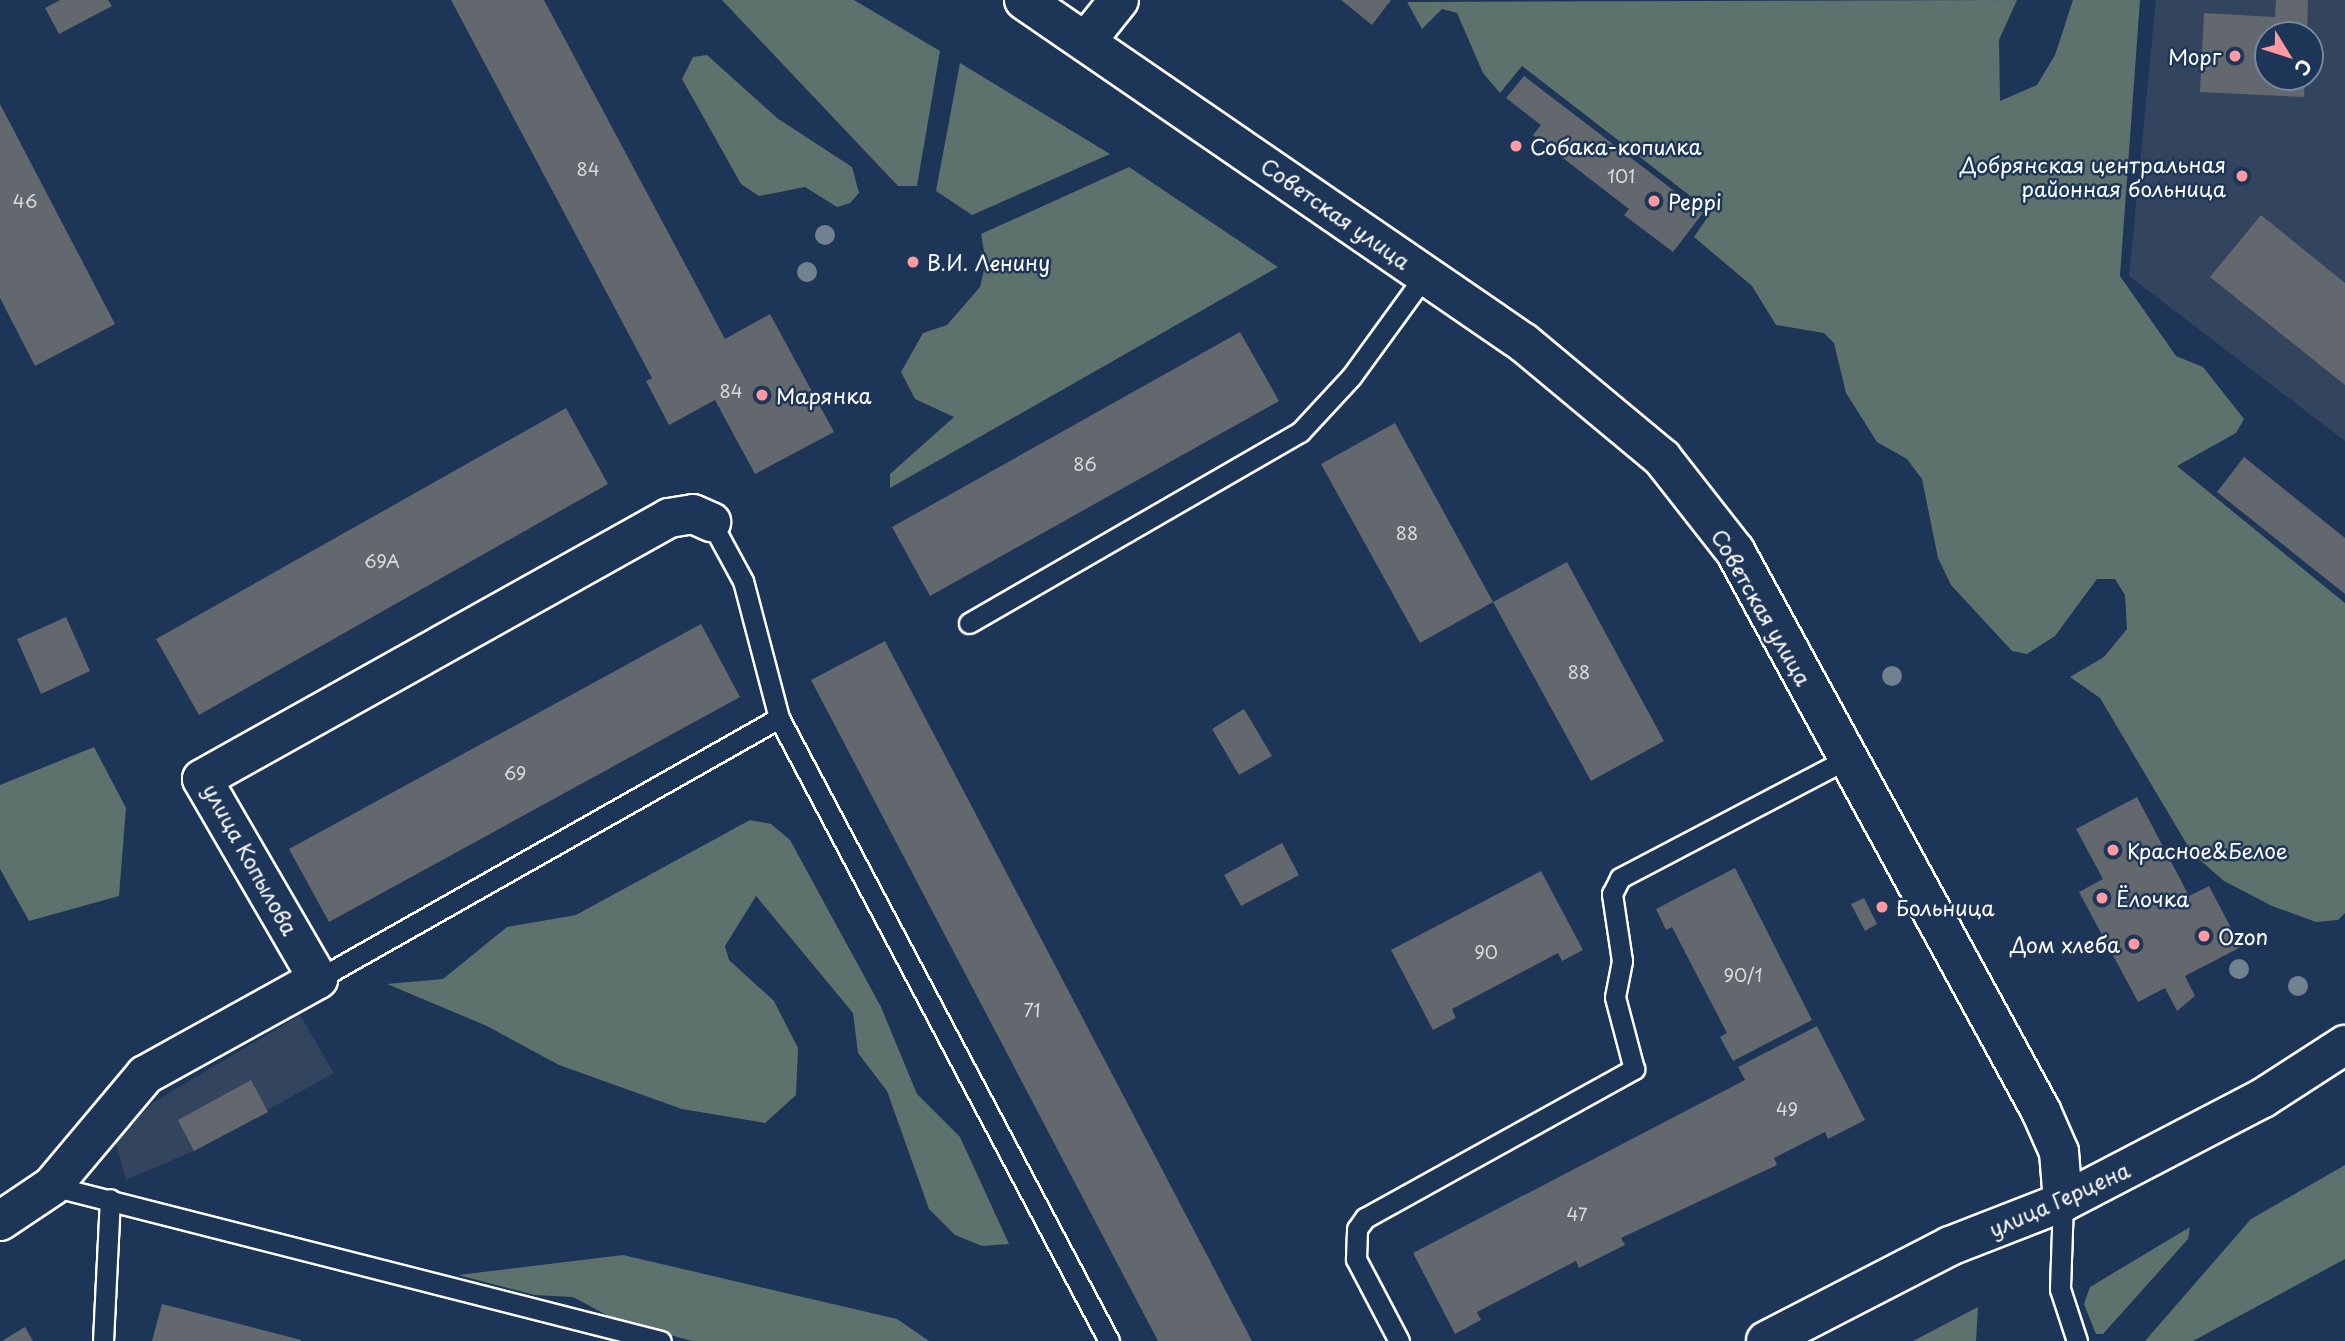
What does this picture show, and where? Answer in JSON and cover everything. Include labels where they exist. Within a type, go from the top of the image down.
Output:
[{"type":"street","name":"Советская улица","points":[[1024,0],[1087,40],[1578,383],[1662,458],[1735,551],[2052,1132],[2063,1202]]},
{"type":"street","points":[[1087,40],[1119,0]]},
{"type":"street","name":"улица Копылова","points":[[318,979],[202,779],[669,518],[693,514],[711,522]]},
{"type":"street","points":[[0,1221],[52,1186],[145,1075],[318,979]]},
{"type":"street","name":"улица Герцена","points":[[1766,1341],[1950,1247],[2063,1202],[2263,1098],[2345,1045]]},
{"type":"lane","points":[[968,624],[1300,432],[1351,377],[1425,275]]},
{"type":"lane","points":[[711,522],[743,581],[779,718],[1109,1341]]},
{"type":"lane","points":[[318,979],[779,718]]},
{"type":"lane","points":[[1399,1341],[1356,1259],[1357,1229],[1365,1218],[1634,1069],[1615,997],[1622,961],[1612,894],[1620,878],[1847,759]]},
{"type":"lane","points":[[52,1186],[662,1341]]},
{"type":"lane","points":[[103,1341],[110,1199]]},
{"type":"lane","points":[[2063,1202],[2060,1289],[2077,1341]]},
{"type":"shaded area","name":"Добрянская центральная районная больница","points":[[2156,0],[2345,0],[2345,441],[2129,276]]},
{"type":"shaded area","points":[[300,1015],[334,1073],[194,1151],[126,1180],[115,1141],[154,1102]]},
{"type":"green space","points":[[722,0],[854,0],[940,51],[917,186],[898,186]]},
{"type":"green space","points":[[2017,0],[1999,40],[2000,101],[2037,85],[2055,55],[2073,0],[2140,0],[2120,276],[2176,356],[2203,367],[2244,419],[2236,433],[2177,466],[2345,603],[2345,913],[2338,920],[2316,922],[2272,906],[2224,881],[2192,853],[2100,698],[2070,677],[2104,657],[2127,629],[2125,595],[2115,579],[2097,579],[2055,636],[2027,654],[2012,651],[1951,585],[1938,558],[1922,479],[1907,459],[1877,442],[1846,393],[1834,343],[1824,333],[1776,325],[1752,286],[1694,237],[1711,212],[1522,66],[1500,93],[1483,73],[1457,13],[1442,9],[1422,29],[1407,2]]},
{"type":"green space","points":[[707,55],[777,118],[852,167],[859,193],[850,203],[837,207],[805,187],[759,196],[741,184],[682,79],[693,57]]},
{"type":"green space","points":[[960,63],[1110,154],[972,215],[936,191]]},
{"type":"green space","points":[[1129,167],[1278,267],[890,488],[890,474],[954,417],[915,399],[901,372],[923,333],[947,325],[980,287],[986,262],[981,234]]},
{"type":"green space","points":[[94,747],[126,808],[119,896],[29,921],[0,869],[0,785]]},
{"type":"green space","points":[[750,820],[771,824],[790,840],[881,1007],[917,1094],[960,1137],[1009,1244],[982,1246],[955,1235],[929,1209],[887,1091],[858,1053],[853,1013],[756,896],[725,946],[729,960],[774,1001],[798,1048],[796,1095],[765,1123],[682,1109],[559,1065],[487,1026],[387,984],[443,979],[507,927],[576,915]]},
{"type":"green space","points":[[2345,1165],[2345,1259],[2193,1341],[2145,1341],[2251,1219]]},
{"type":"green space","points":[[2190,1227],[2188,1239],[2103,1334],[2096,1334],[2084,1304],[2090,1287]]},
{"type":"green space","points":[[623,1255],[897,1319],[929,1341],[692,1341],[616,1320],[573,1297],[535,1295],[458,1275]]},
{"type":"green space","points":[[1978,1307],[1976,1341],[1913,1341]]},
{"type":"building","points":[[60,0],[108,0],[112,6],[59,34],[45,8]]},
{"type":"building","points":[[451,0],[544,0],[725,339],[770,314],[834,432],[755,474],[715,400],[669,425],[646,381],[652,378]]},
{"type":"building","points":[[1341,0],[1391,0],[1372,25]]},
{"type":"building","name":"Морг","points":[[2276,0],[2308,0],[2307,21],[2254,21],[2254,91],[2304,91],[2304,97],[2200,92],[2204,13],[2275,17]]},
{"type":"building","points":[[1524,76],[1703,213],[1673,252],[1624,215],[1629,209],[1533,135],[1541,125],[1506,98]]},
{"type":"building","points":[[0,104],[115,324],[35,366],[0,298]]},
{"type":"building","points":[[2261,215],[2345,283],[2345,385],[2210,277]]},
{"type":"building","points":[[1240,332],[1279,401],[930,596],[892,527]]},
{"type":"building","points":[[566,408],[608,484],[199,715],[156,639]]},
{"type":"building","points":[[1395,423],[1493,602],[1420,643],[1321,464]]},
{"type":"building","points":[[2244,457],[2345,538],[2345,594],[2217,492]]},
{"type":"building","points":[[1567,562],[1664,741],[1591,781],[1493,602]]},
{"type":"building","points":[[66,617],[90,671],[41,694],[17,639]]},
{"type":"building","points":[[701,624],[740,697],[329,922],[289,849]]},
{"type":"building","points":[[885,641],[1252,1341],[1158,1341],[811,680]]},
{"type":"building","points":[[1244,709],[1272,756],[1239,775],[1212,729]]},
{"type":"building","points":[[2137,797],[2189,896],[2209,886],[2241,947],[2185,976],[2195,996],[2177,1011],[2165,988],[2138,1002],[2079,892],[2103,879],[2076,829]]},
{"type":"building","points":[[1282,843],[1299,875],[1241,906],[1224,875]]},
{"type":"building","points":[[1735,868],[1812,1020],[1733,1061],[1720,1037],[1727,1033],[1672,927],[1666,930],[1656,909]]},
{"type":"building","points":[[1541,871],[1583,950],[1562,961],[1558,953],[1452,1009],[1456,1018],[1433,1030],[1391,950]]},
{"type":"building","points":[[1864,898],[1877,924],[1865,931],[1851,904]]},
{"type":"building","points":[[1817,1026],[1865,1120],[1828,1139],[1825,1132],[1774,1158],[1777,1165],[1621,1238],[1625,1245],[1579,1268],[1576,1261],[1477,1312],[1481,1320],[1455,1334],[1413,1253],[1745,1080],[1738,1067]]},
{"type":"building","points":[[251,1080],[268,1112],[194,1151],[178,1120]]},
{"type":"building","points":[[162,1304],[301,1340],[301,1341],[152,1341]]},
{"type":"building","points":[[25,1327],[33,1341],[2,1341]]},
{"type":"place","name":"Морг","points":[[2235,56]]},
{"type":"place","name":"Собака-копилка","points":[[1516,146]]},
{"type":"place","name":"Добрянская центральная районная больница","points":[[2242,176]]},
{"type":"place","name":"Peppi","points":[[1654,201]]},
{"type":"place","name":"В.И. Ленину","points":[[913,262]]},
{"type":"place","name":"Марянка","points":[[762,395]]},
{"type":"place","name":"Красное&Белое","points":[[2113,850]]},
{"type":"place","name":"Ёлочка","points":[[2102,898]]},
{"type":"place","name":"Больница","points":[[1882,907]]},
{"type":"place","name":"Ozon","points":[[2204,936]]},
{"type":"place","name":"Дом хлеба","points":[[2134,944]]}]
